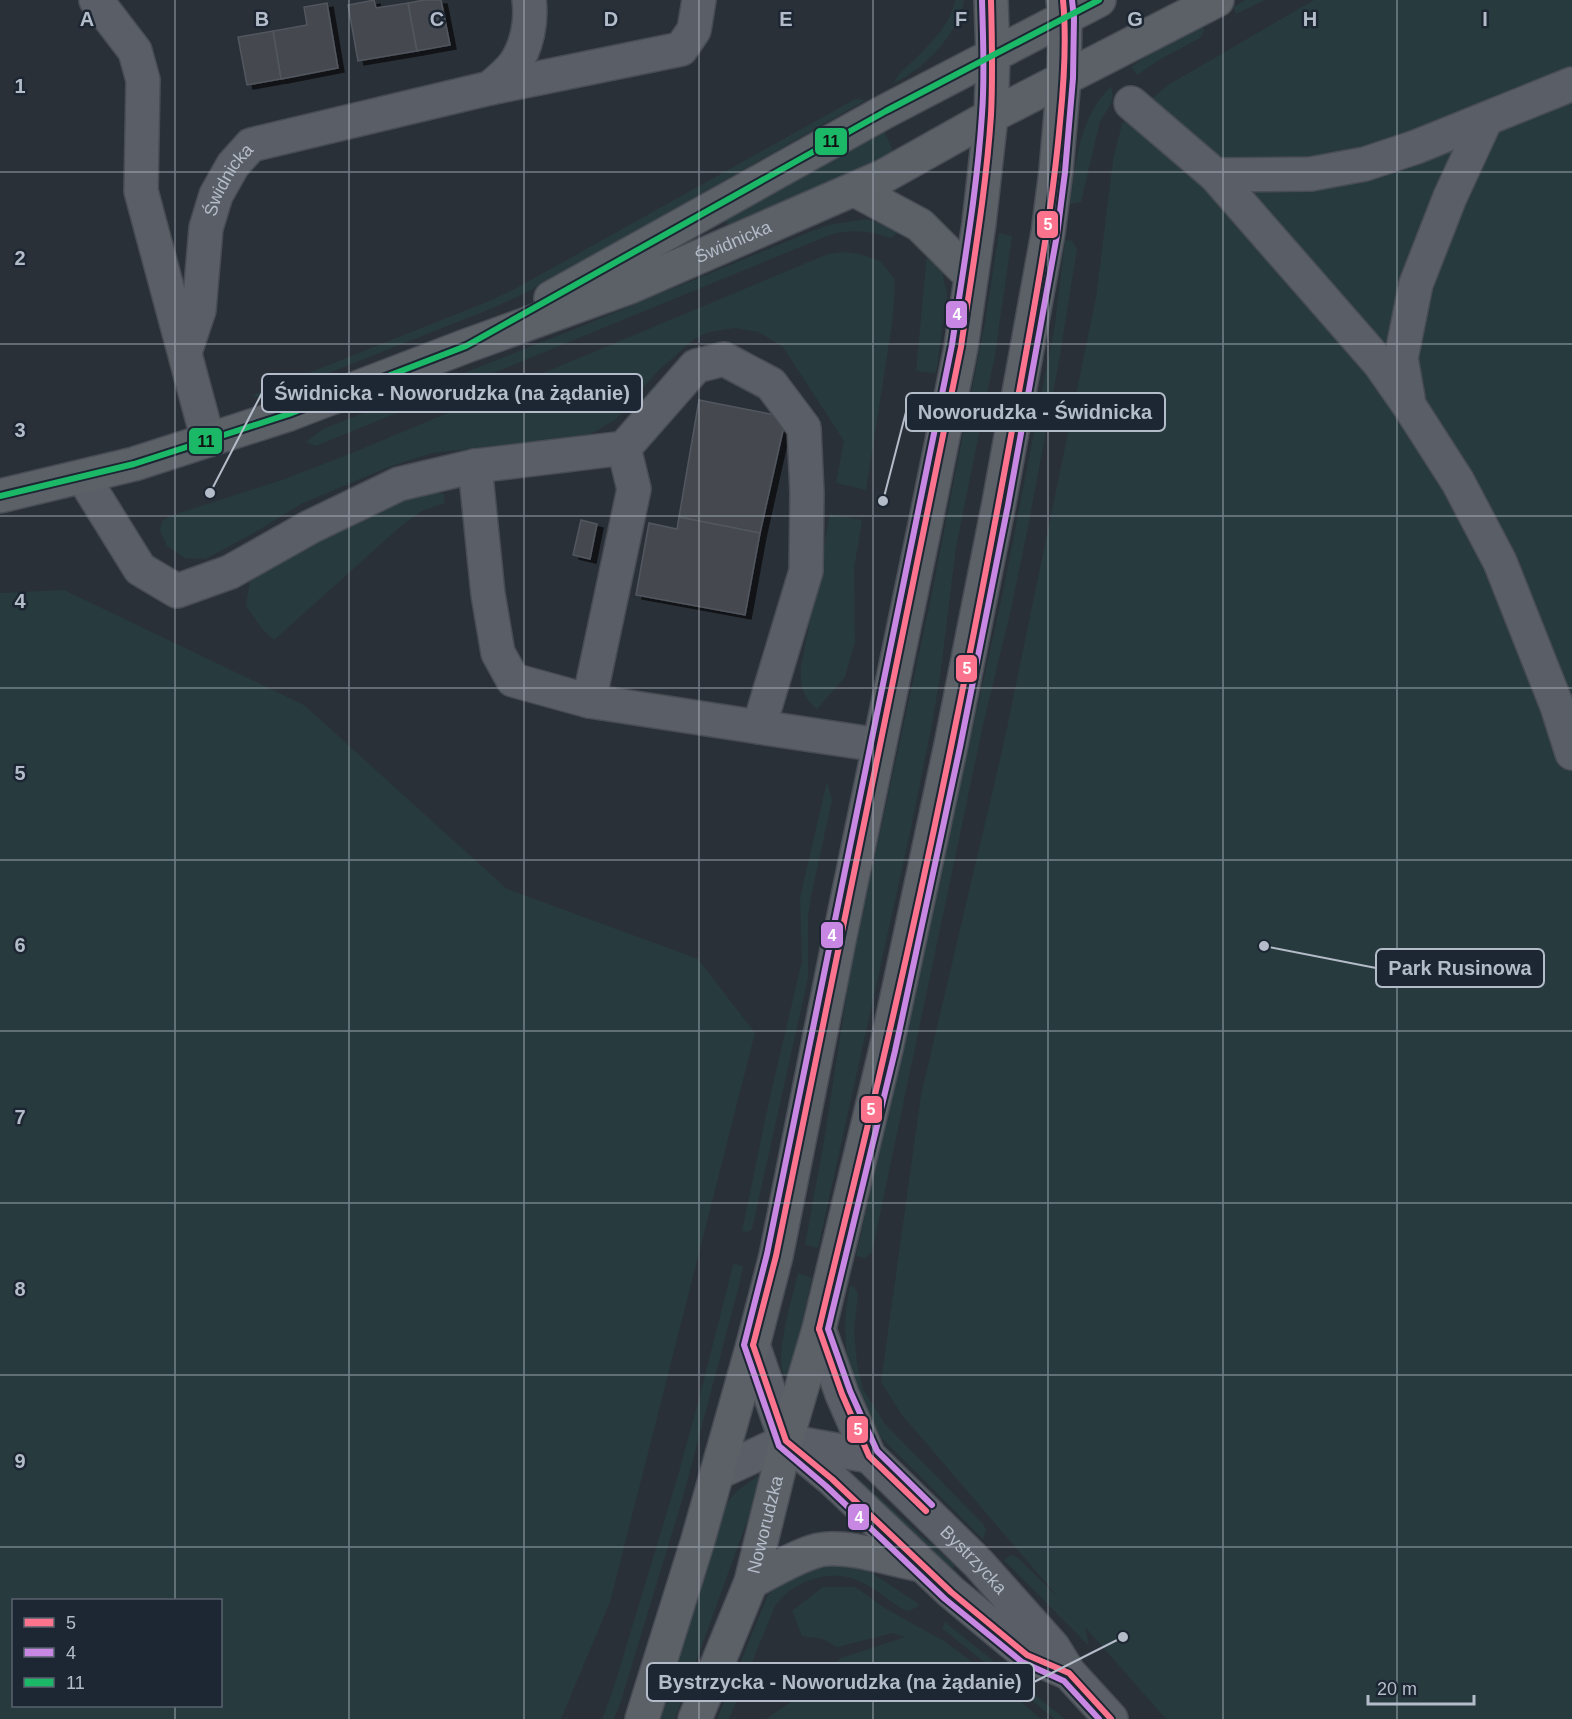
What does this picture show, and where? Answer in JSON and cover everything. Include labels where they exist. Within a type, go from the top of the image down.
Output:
[{"type":"main road","points":[[642,1719],[717,1473],[776,1256],[961,347],[979,223],[991,116],[993,57],[991,0]]},
{"type":"main road","name":"Świdnicka","points":[[466,346],[886,111],[993,57],[1064,9],[1099,0]]},
{"type":"main road","name":"Świdnicka","points":[[0,496],[134,464],[289,414],[466,346],[632,286],[884,176],[991,116],[1217,0]]},
{"type":"main road","name":"Noworudzka","points":[[695,1719],[751,1582],[786,1441],[819,1329],[891,1025],[951,746],[999,503],[1048,233],[1064,78],[1064,9]]},
{"type":"main road","points":[[855,189],[920,225],[971,276]]},
{"type":"main road","points":[[751,1582],[820,1550],[852,1551],[921,1565]]},
{"type":"street","points":[[96,0],[135,51],[143,80],[141,191],[208,440]]},
{"type":"street","points":[[490,88],[515,64],[524,45],[531,13],[529,0]]},
{"type":"street","name":"Świdnicka","points":[[184,352],[199,310],[206,228],[216,195],[233,165],[251,145],[490,88],[681,49],[694,30],[699,0]]},
{"type":"street","points":[[1215,175],[1311,174],[1365,164],[1416,147],[1572,84]]},
{"type":"street","points":[[1131,103],[1215,175],[1380,364],[1410,407],[1458,482],[1500,562],[1557,706],[1572,753]]},
{"type":"street","points":[[1410,407],[1401,358],[1416,284],[1450,197],[1486,119]]},
{"type":"street","points":[[83,477],[140,569],[177,591],[230,572],[310,527],[399,484],[475,466],[624,448],[696,366],[724,359],[771,384],[804,428],[807,493],[806,572],[759,726]]},
{"type":"street","points":[[589,701],[634,489],[624,448]]},
{"type":"street","points":[[475,466],[488,594],[498,653],[513,680],[589,701],[879,745]]},
{"type":"street","name":"Bystrzycka","points":[[819,1329],[842,1394],[869,1456],[979,1564],[1053,1647],[1069,1672],[1111,1719]]},
{"type":"street","points":[[753,1345],[786,1441]]},
{"type":"street","points":[[717,1473],[786,1441],[869,1456]]},
{"type":"street","name":"Bystrzycka","points":[[786,1441],[832,1479],[921,1565],[1027,1656],[1069,1672]]},
{"type":"green space","points":[[955,0],[964,0],[961,13],[948,38],[928,60],[894,83],[899,74],[925,49],[944,26]]},
{"type":"green space","points":[[1245,0],[1265,0],[1236,14],[1233,7]]},
{"type":"green space","points":[[1314,0],[1572,0],[1572,1719],[1166,1719],[1085,1627],[1089,1646],[1004,1560],[1011,1555],[1017,1557],[1059,1598],[902,1415],[881,1382],[921,1095],[1003,747],[1096,298],[1113,160],[1122,124],[1168,85]]},
{"type":"green space","points":[[1202,24],[1204,31],[1200,38],[1137,75],[1131,67],[1148,55]]},
{"type":"green space","points":[[1111,86],[1113,96],[1111,104],[1100,121],[1081,202],[1070,204],[1077,156],[1086,126],[1100,98]]},
{"type":"green space","points":[[855,99],[866,100],[529,291],[493,308],[288,389],[262,397],[251,396],[513,290]]},
{"type":"green space","points":[[884,131],[895,155],[729,228],[725,218]]},
{"type":"green space","points":[[867,219],[901,230],[891,238],[862,231],[832,234],[316,446],[306,442],[323,429],[800,236],[828,225]]},
{"type":"green space","points":[[999,233],[1012,236],[995,355],[956,547],[932,724],[818,1248],[805,1245],[824,1141],[851,966],[930,603],[985,322]]},
{"type":"green space","points":[[1065,240],[1072,241],[1077,249],[1028,527],[983,725],[872,1252],[865,1258],[856,1256],[1003,592],[1055,324]]},
{"type":"green space","points":[[844,252],[860,254],[880,261],[894,278],[892,324],[866,490],[836,483],[844,441],[783,347],[759,332],[735,328],[709,332],[694,339],[658,371],[615,420],[589,435],[432,453],[391,466],[301,504],[205,559],[185,558],[167,546],[160,530],[162,521],[170,516],[282,480],[352,453],[828,254]]},
{"type":"green space","points":[[927,255],[941,266],[947,294],[936,373],[916,371]]},
{"type":"green space","points":[[432,492],[444,494],[444,503],[422,511],[402,525],[274,640],[263,630],[246,606],[250,579],[300,549],[385,505]]},
{"type":"green space","points":[[830,514],[862,520],[854,569],[855,642],[845,677],[817,709],[808,700],[803,690],[801,667]]},
{"type":"green space","points":[[64,590],[304,705],[507,889],[698,959],[755,1033],[610,1602],[561,1719],[0,1719],[0,593]]},
{"type":"green space","points":[[827,781],[832,800],[808,916],[808,978],[752,1229],[747,1232],[742,1231],[802,961],[800,898]]},
{"type":"green space","points":[[735,1264],[743,1266],[740,1282],[683,1497],[620,1704],[614,1719],[602,1719],[613,1690],[677,1479]]},
{"type":"green space","points":[[798,1273],[812,1278],[792,1365],[788,1374],[784,1375],[781,1355]]},
{"type":"green space","points":[[850,1286],[854,1287],[858,1294],[854,1331],[857,1364],[863,1389],[885,1424],[984,1525],[986,1530],[983,1539],[881,1437],[870,1420],[854,1384],[846,1345],[845,1326]]},
{"type":"green space","points":[[758,1476],[762,1480],[675,1719],[657,1719],[722,1508],[737,1491]]},
{"type":"green space","points":[[860,1480],[955,1566],[949,1573],[858,1482]]},
{"type":"green space","points":[[829,1563],[857,1566],[919,1604],[916,1608],[906,1611],[867,1585],[843,1576],[821,1577],[800,1585],[790,1591],[775,1606],[729,1719],[717,1719],[768,1595],[789,1579]]},
{"type":"green space","points":[[823,1587],[855,1587],[886,1609],[944,1641],[995,1679],[1041,1719],[766,1719],[814,1686],[841,1658],[905,1637],[893,1633],[837,1647],[823,1639],[802,1636],[792,1611]]},
{"type":"green space","points":[[945,1622],[1065,1719],[1054,1719],[945,1631],[942,1628]]},
{"type":"building","points":[[374,0],[376,8],[408,3],[417,51],[358,61],[348,5]]},
{"type":"building","points":[[441,0],[450,45],[417,51],[408,3]]},
{"type":"building","points":[[327,3],[338,68],[281,79],[273,31],[307,25],[304,7]]},
{"type":"building","points":[[273,31],[281,79],[247,85],[238,37]]},
{"type":"building","points":[[699,400],[786,417],[760,533],[679,517]]},
{"type":"building","points":[[679,517],[760,533],[745,615],[636,595],[649,523],[677,529]]},
{"type":"building","points":[[581,520],[597,524],[590,559],[573,555]]},
{"type":"transit line","name":"4","points":[[982,0],[984,57],[980,143],[952,345],[767,1254],[744,1345],[779,1446],[826,1486],[945,1599],[1022,1662],[1064,1681],[1099,1719]]},
{"type":"transit line","name":"5","points":[[753,1345],[776,1256],[961,347],[989,144],[992,86],[991,0]]},
{"type":"transit line","name":"5","points":[[819,1329],[877,1086],[937,817],[1013,425],[1040,274],[1056,160],[1064,61],[1063,0]]},
{"type":"transit line","name":"4","points":[[932,1505],[877,1451],[850,1391],[828,1329],[895,1051],[960,747],[1008,505],[1057,235],[1065,172],[1073,78],[1072,0]]},
{"type":"transit line","name":"11","points":[[0,496],[134,464],[289,414],[466,346],[886,111],[1099,0]]},
{"type":"transit line","name":"5","points":[[819,1329],[842,1394],[869,1456],[926,1511]]},
{"type":"transit line","name":"5","points":[[753,1345],[786,1441],[832,1479],[951,1592],[1027,1655],[1069,1673],[1111,1719]]},
{"type":"place","name":"Świdnicka - Noworudzka (na żądanie)","points":[[210,493]]},
{"type":"place","name":"Noworudzka - Świdnicka","points":[[883,501]]},
{"type":"place","name":"Park Rusinowa","points":[[1264,946]]},
{"type":"place","name":"Bystrzycka - Noworudzka (na żądanie)","points":[[1123,1637]]}]
